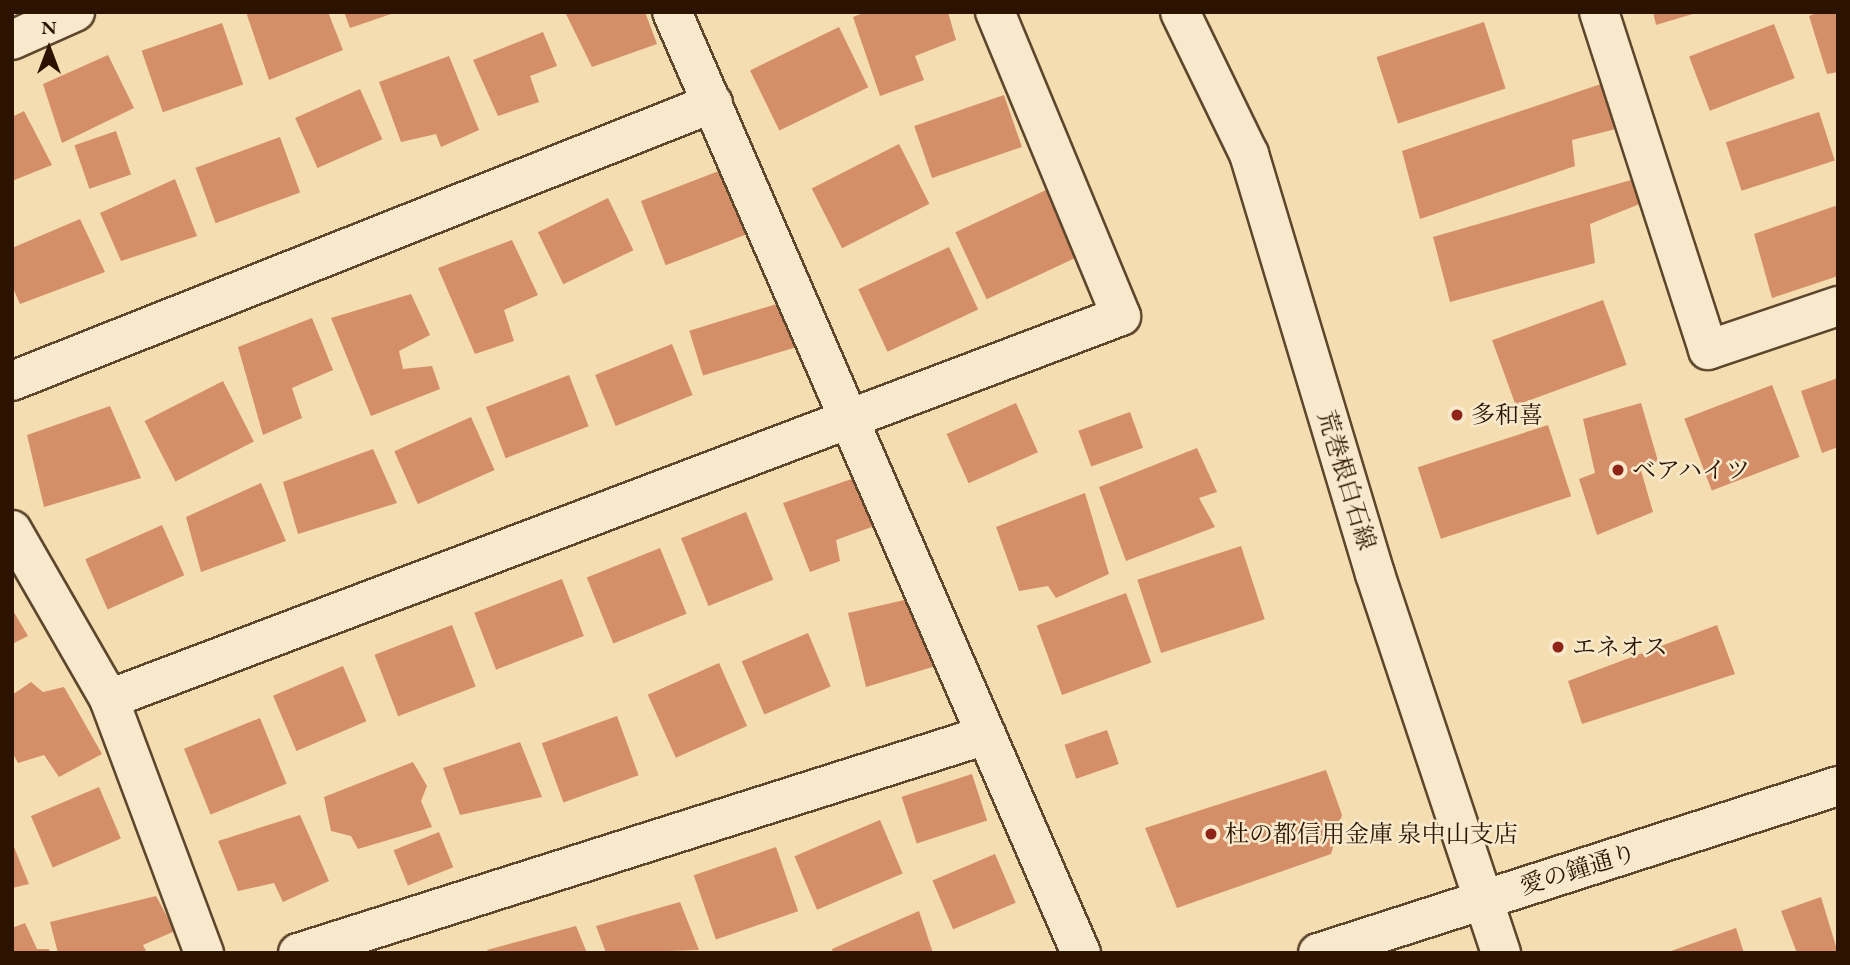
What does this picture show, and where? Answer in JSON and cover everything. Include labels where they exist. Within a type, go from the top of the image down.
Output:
[{"type":"street","points":[[12,40],[75,12]]},
{"type":"street","points":[[672,12],[851,415],[1081,953]]},
{"type":"street","points":[[109,699],[851,415],[1121,316],[995,12]]},
{"type":"street","name":"荒巻根白石線","points":[[1180,12],[1249,155],[1375,574],[1501,953]]},
{"type":"street","points":[[1599,12],[1708,350],[1838,306]]},
{"type":"street","points":[[12,381],[713,103]]},
{"type":"street","points":[[12,530],[109,699],[204,953]]},
{"type":"street","points":[[298,953],[986,735]]},
{"type":"street","name":"愛の鐘通り","points":[[1318,953],[1838,786]]},
{"type":"building","points":[[246,12],[328,12],[343,50],[269,80]]},
{"type":"building","points":[[344,12],[394,12],[394,13],[350,28]]},
{"type":"building","points":[[565,12],[645,12],[657,44],[592,67]]},
{"type":"building","points":[[866,12],[948,12],[956,40],[915,56],[924,80],[880,96],[853,17]]},
{"type":"building","points":[[1653,12],[1696,12],[1696,13],[1656,25]]},
{"type":"building","points":[[1819,12],[1838,12],[1838,72],[1827,74],[1809,16]]},
{"type":"building","points":[[1484,22],[1506,89],[1398,123],[1377,57]]},
{"type":"building","points":[[222,23],[243,84],[163,112],[142,51]]},
{"type":"building","points":[[1774,24],[1795,78],[1710,111],[1689,57]]},
{"type":"building","points":[[839,27],[868,87],[779,131],[750,70]]},
{"type":"building","points":[[543,32],[557,66],[530,76],[539,102],[498,116],[473,60]]},
{"type":"building","points":[[108,55],[134,108],[62,143],[43,84]]},
{"type":"building","points":[[449,56],[479,130],[441,147],[436,134],[401,142],[379,82]]},
{"type":"building","points":[[1601,84],[1620,128],[1572,140],[1575,166],[1420,219],[1402,151]]},
{"type":"building","points":[[360,89],[382,139],[318,168],[295,118]]},
{"type":"building","points":[[1004,95],[1022,147],[932,178],[914,126]]},
{"type":"building","points":[[24,111],[52,165],[12,181],[12,117]]},
{"type":"building","points":[[1819,112],[1835,161],[1742,191],[1726,142]]},
{"type":"building","points":[[116,131],[131,174],[89,189],[74,145]]},
{"type":"building","points":[[280,137],[300,192],[216,223],[195,168]]},
{"type":"building","points":[[899,144],[929,204],[842,248],[812,188]]},
{"type":"building","points":[[724,169],[749,233],[666,265],[641,201]]},
{"type":"building","points":[[1638,178],[1647,201],[1590,224],[1595,263],[1450,302],[1433,237]]},
{"type":"building","points":[[175,179],[197,236],[121,261],[100,213]]},
{"type":"building","points":[[1046,190],[1077,257],[987,299],[955,232]]},
{"type":"building","points":[[608,198],[633,250],[563,284],[538,232]]},
{"type":"building","points":[[1838,205],[1838,276],[1772,298],[1754,234]]},
{"type":"building","points":[[80,219],[105,272],[20,304],[12,286],[12,248]]},
{"type":"building","points":[[512,240],[538,295],[504,310],[514,341],[475,354],[438,268]]},
{"type":"building","points":[[949,247],[978,310],[888,352],[858,289]]},
{"type":"building","points":[[411,294],[430,335],[399,351],[403,369],[432,366],[440,389],[371,416],[331,318]]},
{"type":"building","points":[[1603,300],[1627,365],[1516,405],[1492,340]]},
{"type":"building","points":[[783,302],[797,347],[703,376],[689,331]]},
{"type":"building","points":[[312,318],[333,370],[292,388],[302,418],[263,435],[238,347]]},
{"type":"building","points":[[672,344],[693,395],[616,426],[595,375]]},
{"type":"building","points":[[569,375],[589,426],[506,458],[486,407]]},
{"type":"building","points":[[1838,378],[1838,447],[1822,453],[1801,391]]},
{"type":"building","points":[[223,381],[254,442],[175,482],[145,421]]},
{"type":"building","points":[[1772,385],[1800,457],[1712,491],[1684,419]]},
{"type":"building","points":[[1016,403],[1038,452],[969,483],[947,434]]},
{"type":"building","name":"ベアハイツ","points":[[1641,403],[1658,461],[1640,467],[1653,512],[1597,535],[1579,479],[1595,473],[1583,419]]},
{"type":"building","points":[[110,406],[141,478],[44,507],[27,435]]},
{"type":"building","points":[[1130,412],[1143,448],[1091,467],[1078,431]]},
{"type":"building","points":[[471,417],[495,470],[418,504],[394,451]]},
{"type":"building","points":[[1548,425],[1571,496],[1441,539],[1418,467]]},
{"type":"building","points":[[1197,448],[1217,492],[1199,498],[1215,527],[1126,561],[1099,487]]},
{"type":"building","points":[[373,449],[397,503],[298,534],[283,482]]},
{"type":"building","points":[[860,476],[877,525],[836,540],[840,561],[810,572],[783,503]]},
{"type":"building","points":[[261,483],[286,541],[201,572],[186,517]]},
{"type":"building","points":[[1085,493],[1109,574],[1056,598],[1048,586],[1019,591],[996,527]]},
{"type":"building","points":[[746,512],[773,580],[708,606],[681,538]]},
{"type":"building","points":[[162,525],[184,575],[108,609],[85,559]]},
{"type":"building","points":[[1241,546],[1265,619],[1161,653],[1137,580]]},
{"type":"building","points":[[660,548],[687,614],[613,643],[587,578]]},
{"type":"building","points":[[562,579],[584,636],[496,670],[474,613]]},
{"type":"building","points":[[1126,593],[1151,663],[1062,695],[1037,625]]},
{"type":"building","points":[[913,598],[939,665],[866,687],[848,613]]},
{"type":"building","points":[[12,609],[28,636],[12,644]]},
{"type":"building","points":[[452,625],[476,687],[398,716],[375,655]]},
{"type":"building","points":[[1717,625],[1735,674],[1582,724],[1568,681]]},
{"type":"building","points":[[808,633],[831,686],[764,715],[742,661]]},
{"type":"building","points":[[719,663],[747,726],[676,758],[648,695]]},
{"type":"building","points":[[343,666],[366,721],[296,751],[273,696]]},
{"type":"building","points":[[31,682],[43,692],[64,687],[102,754],[59,777],[44,755],[18,763],[12,752],[12,695]]},
{"type":"building","points":[[617,716],[639,775],[563,803],[542,743]]},
{"type":"building","points":[[260,718],[287,784],[211,815],[184,749]]},
{"type":"building","points":[[1107,730],[1119,764],[1076,779],[1064,745]]},
{"type":"building","points":[[520,742],[542,797],[460,815],[443,768]]},
{"type":"building","points":[[413,762],[427,786],[421,801],[432,827],[358,849],[351,836],[331,831],[324,797]]},
{"type":"building","points":[[1326,770],[1342,815],[1331,854],[1177,908],[1145,828]]},
{"type":"building","points":[[972,774],[987,821],[917,843],[902,797]]},
{"type":"building","points":[[99,787],[121,839],[53,867],[31,816]]},
{"type":"building","points":[[300,815],[329,881],[283,902],[274,883],[238,891],[218,841]]},
{"type":"building","points":[[880,820],[903,873],[817,910],[794,856]]},
{"type":"building","points":[[439,832],[453,867],[408,886],[394,850]]},
{"type":"building","points":[[12,842],[29,884],[12,888]]},
{"type":"building","points":[[776,847],[798,911],[716,940],[694,875]]},
{"type":"building","points":[[995,854],[1016,903],[953,929],[932,881]]},
{"type":"building","points":[[156,896],[175,931],[143,945],[147,953],[58,953],[50,922]]},
{"type":"building","points":[[1821,897],[1838,953],[1797,953],[1781,911]]},
{"type":"building","points":[[680,902],[699,950],[606,953],[596,926]]},
{"type":"building","points":[[919,911],[933,953],[833,953],[832,949]]},
{"type":"building","points":[[25,923],[37,949],[49,949],[50,953],[12,953],[12,928]]},
{"type":"building","points":[[576,926],[587,953],[488,953],[487,950]]},
{"type":"building","points":[[1736,928],[1744,953],[1668,953],[1668,952]]},
{"type":"place","name":"多和喜","points":[[1457,415]]},
{"type":"place","name":"ベアハイツ","points":[[1618,470]]},
{"type":"place","name":"エネオス","points":[[1558,647]]},
{"type":"place","name":"杜の都信用金庫 泉中山支店","points":[[1211,834]]}]
